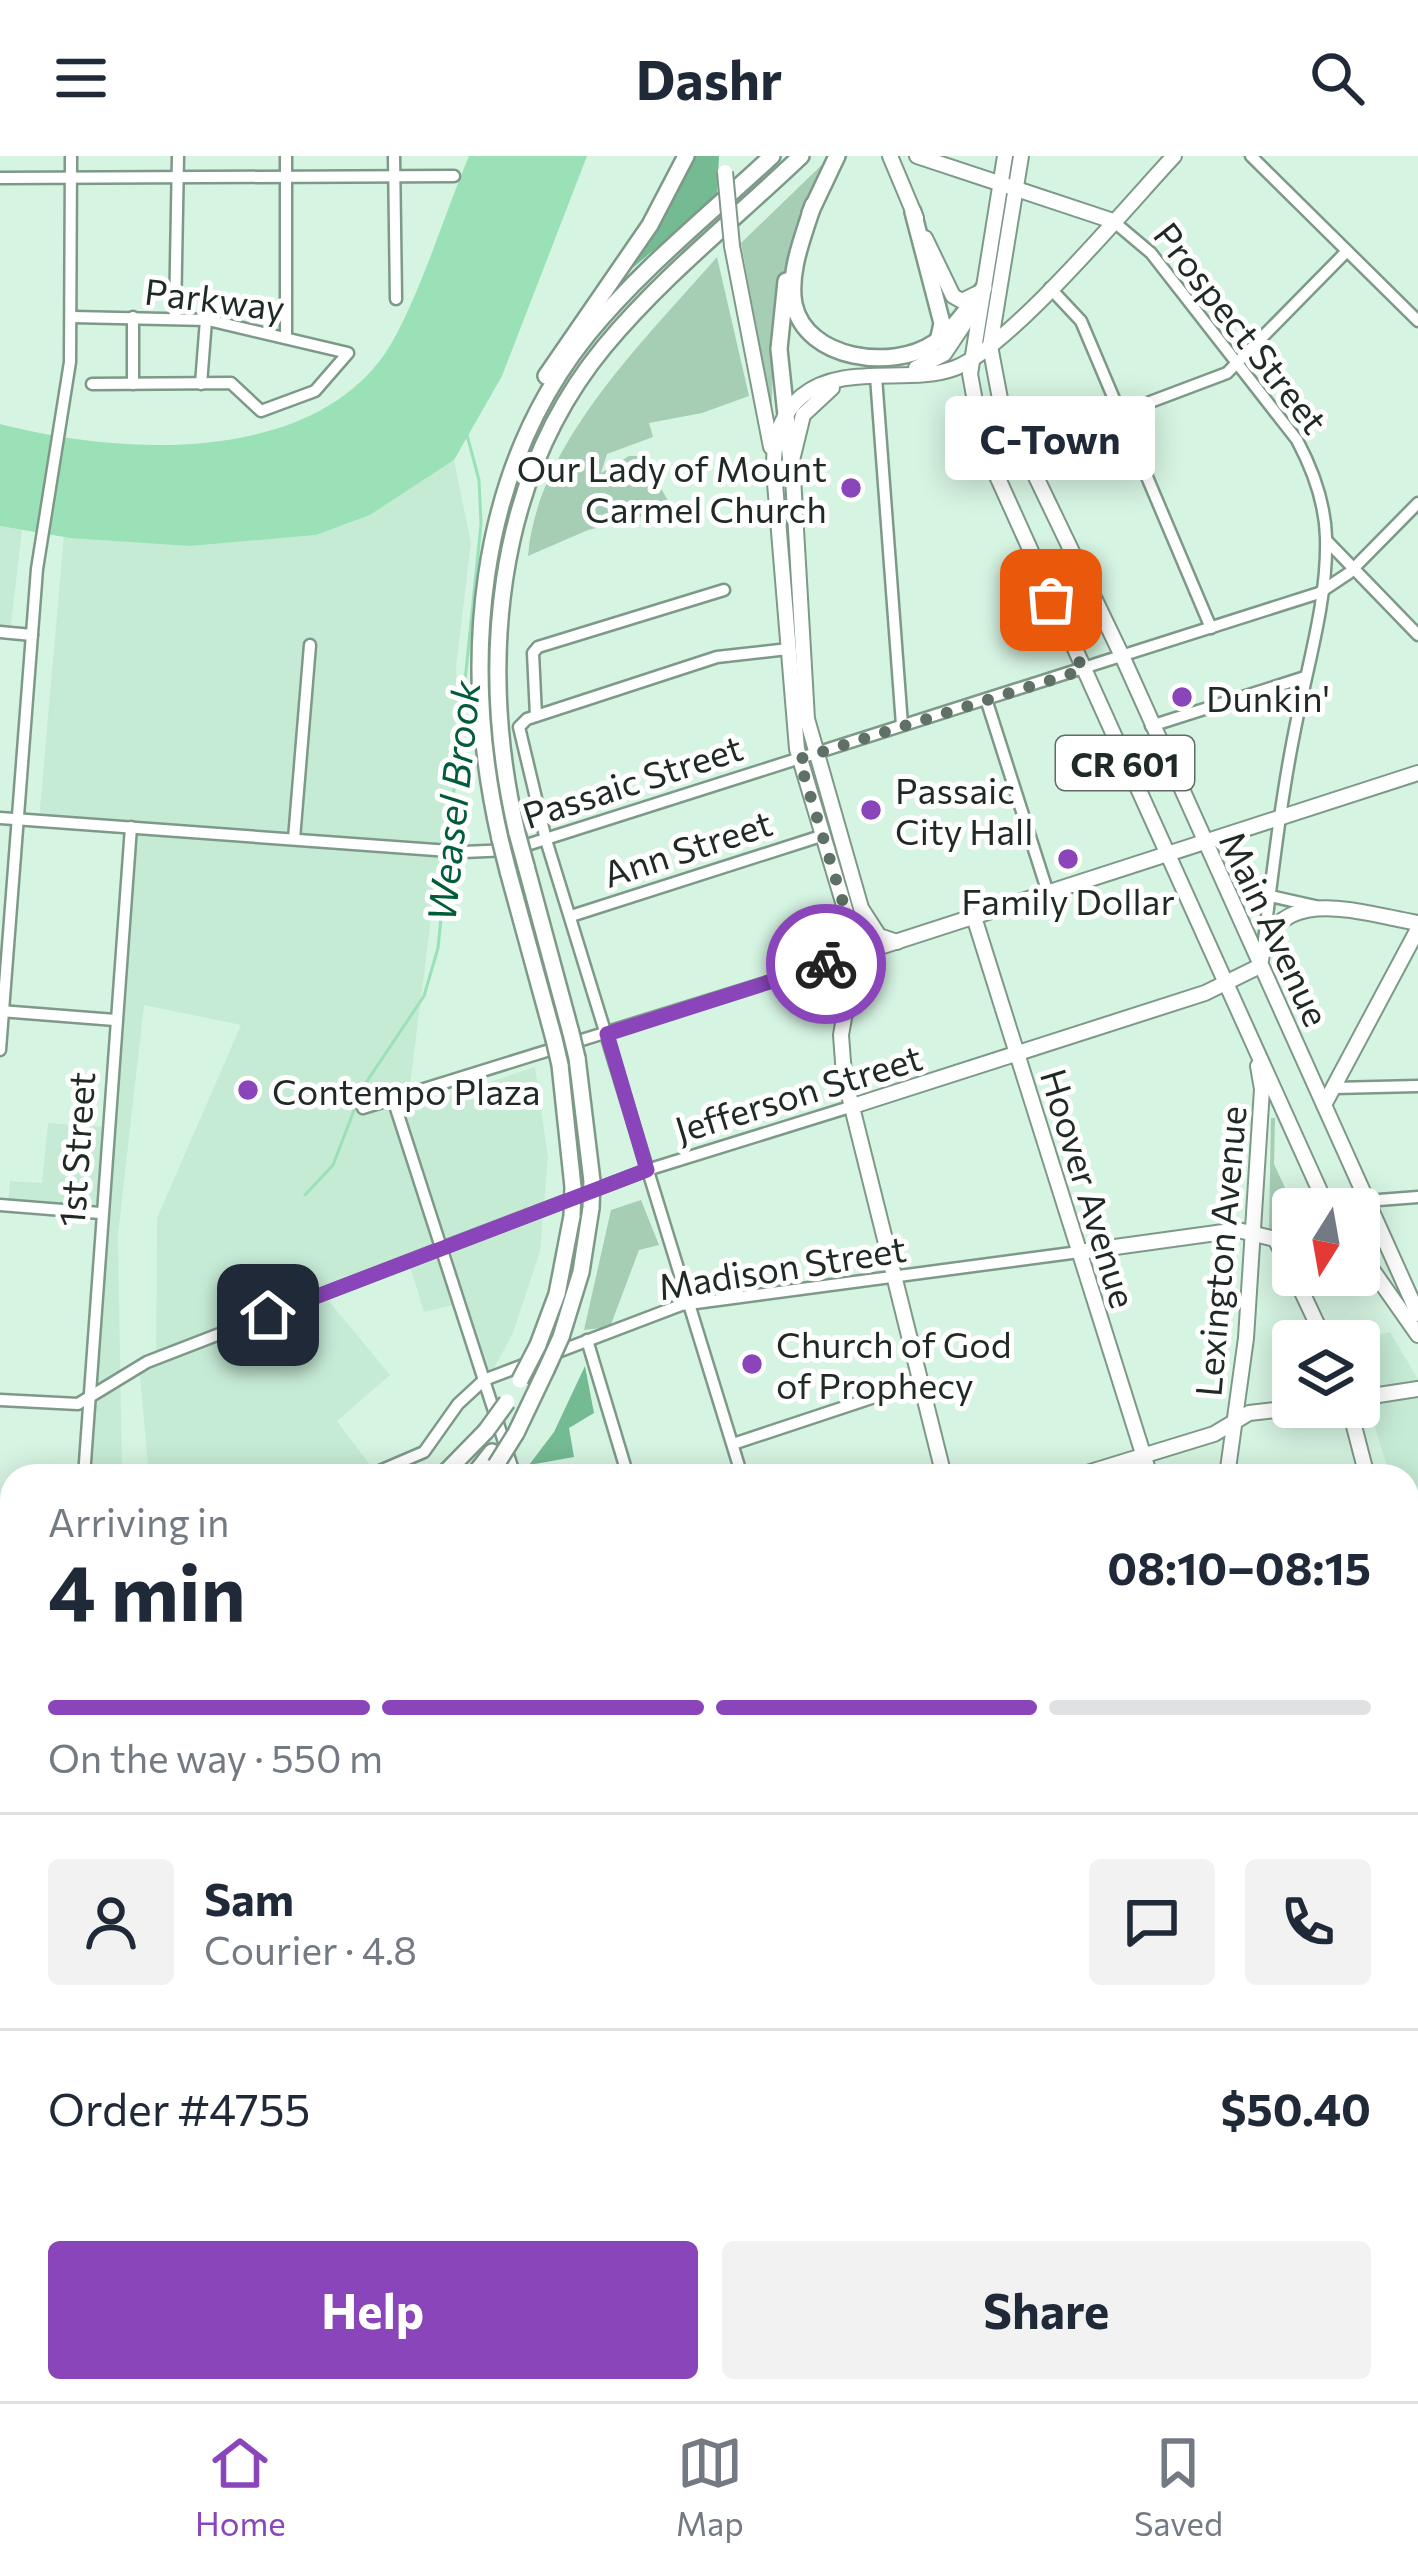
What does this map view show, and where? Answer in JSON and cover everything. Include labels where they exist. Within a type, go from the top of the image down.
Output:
[{"type":"highway","points":[[462,1464],[507,1402],[538,1345],[557,1294],[573,1187],[560,1065],[508,872],[483,746],[479,683],[484,593],[508,468],[536,394],[650,225],[686,156]]},
{"type":"highway","points":[[498,519],[532,422],[579,346],[651,267],[772,156]]},
{"type":"highway","points":[[492,1464],[561,1337],[581,1272],[592,1181],[577,1058],[518,833],[501,744],[498,645],[510,548],[540,453],[574,388],[620,329],[801,156]]},
{"type":"highway","points":[[792,472],[779,316],[813,205],[837,156]]},
{"type":"highway","points":[[813,205],[793,287],[795,309],[812,337],[830,349],[861,356],[935,342],[984,288]]},
{"type":"highway","points":[[914,212],[942,323],[935,342]]},
{"type":"highway","points":[[454,1464],[486,1431]]},
{"type":"main road","points":[[890,156],[953,296],[962,301],[984,288]]},
{"type":"main road","name":"Prospect Street","points":[[917,156],[1113,221]]},
{"type":"main road","name":"Main Avenue","points":[[1006,156],[972,359],[982,445],[1319,1188]]},
{"type":"main road","name":"Main Avenue","points":[[1021,156],[990,346],[996,387],[1324,1105],[1355,1188]]},
{"type":"main road","points":[[773,464],[784,416],[811,390],[876,376],[949,371],[990,346],[1174,156]]},
{"type":"main road","points":[[726,161],[732,246],[773,464],[788,649],[821,836],[854,956],[841,1035],[853,1106],[941,1464]]},
{"type":"main road","points":[[908,372],[944,354],[966,327],[984,288]]},
{"type":"main road","points":[[850,380],[827,391],[803,415],[792,472],[807,756],[861,908],[879,936],[897,942]]},
{"type":"main road","points":[[854,956],[1418,773]]},
{"type":"main road","points":[[1264,940],[1290,914],[1319,907],[1418,926],[1324,1105]]},
{"type":"main road","name":"Hoover Avenue","points":[[974,917],[1146,1464]]},
{"type":"main road","name":"Prospect Street","points":[[1260,966],[1264,940]]},
{"type":"main road","name":"Jefferson Street","points":[[853,1106],[1226,986],[1260,966]]},
{"type":"main road","name":"Lexington Avenue","points":[[1228,1464],[1254,1233],[1262,1089],[1248,1032]]},
{"type":"main road","name":"Madison Street","points":[[1079,1252],[1238,1230],[1272,1240]]},
{"type":"main road","name":"Main Avenue","points":[[1380,1241],[1418,1314]]},
{"type":"main road","points":[[1380,1281],[1417,1335]]},
{"type":"main road","points":[[1380,1394],[1416,1386]]},
{"type":"main road","points":[[1118,1464],[1249,1413],[1272,1410]]},
{"type":"main road","points":[[1354,1428],[1364,1464]]},
{"type":"street","points":[[0,1049],[32,634],[73,317],[71,156]]},
{"type":"street","points":[[175,317],[178,156]]},
{"type":"street","points":[[286,156],[286,337]]},
{"type":"street","points":[[394,156],[395,298]]},
{"type":"street","points":[[1251,156],[1418,321]]},
{"type":"street","points":[[0,178],[454,176]]},
{"type":"street","name":"Prospect Street","points":[[1113,221],[1151,253],[1240,362],[1306,455],[1327,541],[1264,940]]},
{"type":"street","points":[[1023,450],[1227,373],[1347,251]]},
{"type":"street","points":[[1049,288],[1081,321],[1210,628]]},
{"type":"street","name":"Parkway","points":[[73,317],[206,320],[347,353],[315,391],[282,407],[261,411],[231,383],[201,384]]},
{"type":"street","points":[[133,317],[133,384]]},
{"type":"street","points":[[92,384],[201,384],[206,320]]},
{"type":"street","points":[[876,376],[902,725]]},
{"type":"street","name":"Passaic Street","points":[[0,818],[497,853],[1319,593],[1354,568],[1418,502]]},
{"type":"street","points":[[1327,541],[1418,635]]},
{"type":"street","points":[[536,716],[533,653],[538,647],[724,590]]},
{"type":"street","points":[[0,632],[32,634]]},
{"type":"street","points":[[294,839],[310,645]]},
{"type":"street","points":[[739,1464],[546,840],[519,734],[522,721],[717,657],[788,649]]},
{"type":"street","points":[[1151,726],[1305,677]]},
{"type":"street","points":[[986,698],[1048,893]]},
{"type":"street","name":"1st Street","points":[[85,1464],[130,827]]},
{"type":"street","name":"Ann Street","points":[[571,916],[821,836]]},
{"type":"street","points":[[1270,896],[1319,907]]},
{"type":"street","points":[[363,1108],[854,956]]},
{"type":"street","points":[[1,1011],[116,1020]]},
{"type":"street","points":[[1334,1088],[1418,1086]]},
{"type":"street","points":[[393,1099],[511,1464]]},
{"type":"street","name":"Jefferson Street","points":[[92,1396],[147,1362],[442,1248],[647,1170],[853,1106]]},
{"type":"street","points":[[1380,1202],[1418,1197]]},
{"type":"street","points":[[0,1205],[100,1213]]},
{"type":"street","name":"Madison Street","points":[[396,1464],[424,1452],[458,1404],[484,1380],[681,1305],[1079,1252]]},
{"type":"street","points":[[587,1340],[624,1464]]},
{"type":"street","points":[[733,1444],[920,1382]]},
{"type":"street","points":[[0,1400],[78,1404],[92,1396]]},
{"type":"shaded area","points":[[469,156],[587,156],[502,376],[454,460],[370,515],[316,535],[190,546],[70,538],[0,526],[0,424],[100,442],[209,442],[261,433],[310,416],[352,389],[397,333]]},
{"type":"shaded area","points":[[694,156],[719,156],[717,196],[629,271]]},
{"type":"shaded area","points":[[829,158],[799,220],[782,281],[772,413],[741,243]]},
{"type":"shaded area","points":[[717,257],[749,396],[702,413],[649,423],[653,437],[607,454],[601,473],[629,456],[642,456],[673,509],[588,530],[528,556],[551,473],[573,433],[628,358]]},
{"type":"shaded area","points":[[454,460],[471,543],[456,667],[462,759],[435,887],[407,1109],[535,1067],[548,1158],[540,1251],[513,1333],[484,1387],[457,1304],[424,1312],[408,1260],[322,1293],[390,1375],[337,1421],[369,1464],[148,1464],[139,1366],[156,1357],[157,1218],[241,1025],[144,1005],[118,1235],[122,1464],[82,1464],[100,1213],[8,1205],[10,1181],[42,1183],[48,1123],[106,1127],[128,829],[39,821],[64,534],[190,546],[316,535],[370,515]]},
{"type":"shaded area","points":[[0,526],[22,530],[10,633],[0,632]]},
{"type":"shaded area","points":[[1271,1118],[1275,1118],[1274,1164],[1285,1188],[1272,1188],[1269,1229]]},
{"type":"shaded area","points":[[641,1200],[659,1245],[639,1250],[610,1327],[584,1330],[611,1210]]},
{"type":"shaded area","points":[[1390,1332],[1418,1379],[1418,1464],[1386,1464],[1375,1428],[1380,1428],[1380,1334]]},
{"type":"shaded area","points":[[585,1366],[594,1413],[569,1428],[574,1457],[530,1464],[554,1432]]},
{"type":"waterway","name":"Weasel Brook","points":[[448,848],[481,524],[479,480],[467,435]]},
{"type":"waterway","name":"Weasel Brook","points":[[305,1195],[333,1165],[363,1087],[424,996],[438,948],[447,858]]},
{"type":"way so far","points":[[826,964],[854,956],[849,922],[799,759],[1083,670],[1051,600]]},
{"type":"place","name":"Our Lady of Mount Carmel Church","points":[[851,488]]},
{"type":"place","name":"C-Town","points":[[1051,600]]},
{"type":"place","name":"Dunkin'","points":[[1182,697]]},
{"type":"place","name":"Passaic City Hall","points":[[871,810]]},
{"type":"place","name":"Family Dollar","points":[[1068,859]]},
{"type":"place","name":"Contempo Plaza","points":[[248,1090]]},
{"type":"place","name":"Church of God of Prophecy","points":[[752,1364]]},
{"type":"route","points":[[268,1315],[647,1170],[607,1034],[826,964]]}]
